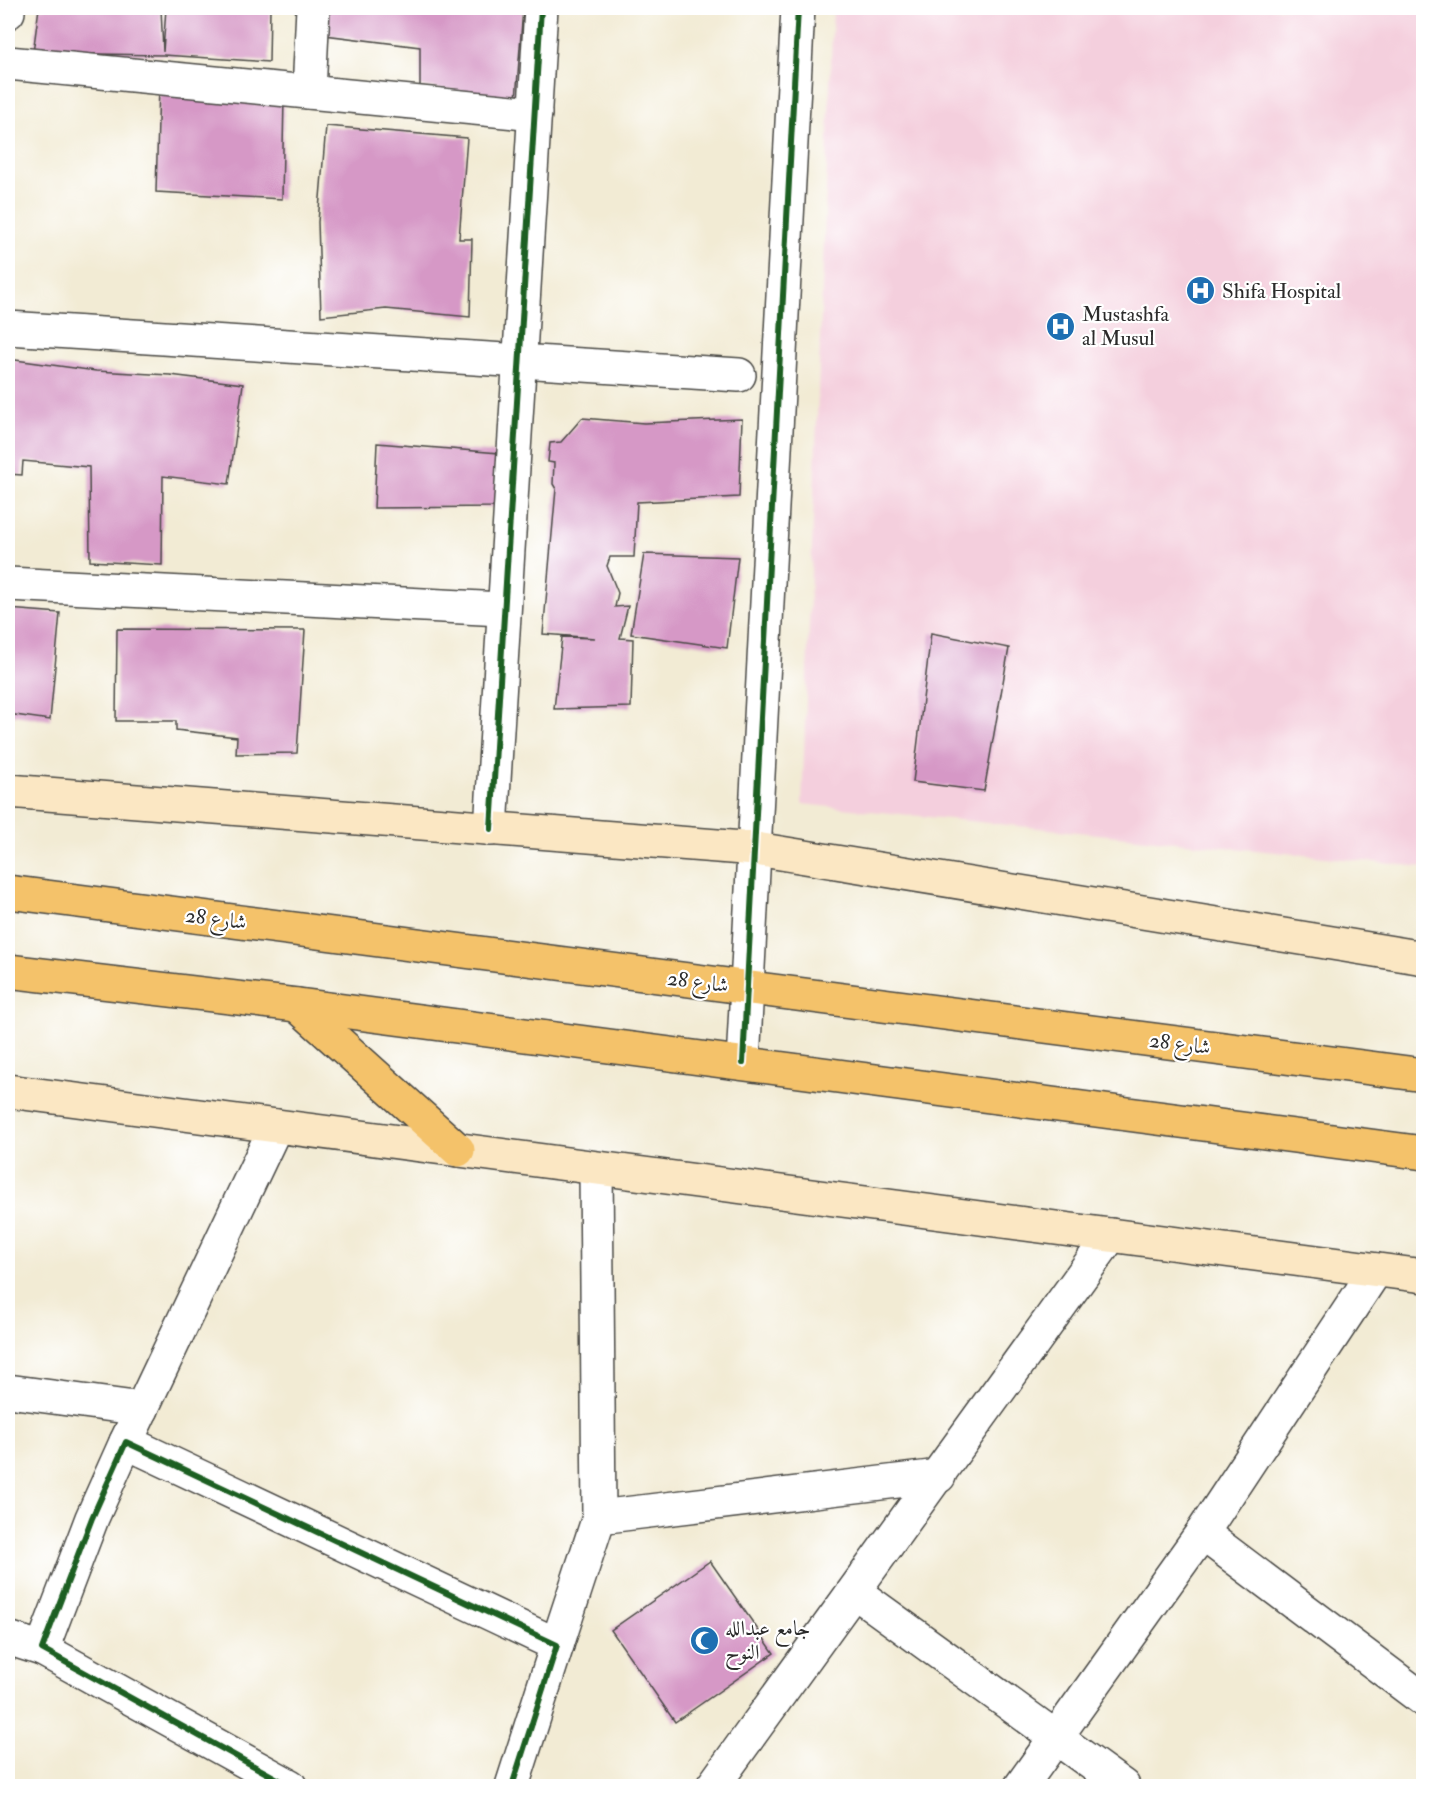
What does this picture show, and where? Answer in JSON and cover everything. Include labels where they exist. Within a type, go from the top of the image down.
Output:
[{"type":"highway","name":"شارع 28","points":[[8,892],[1424,1075]]},
{"type":"highway","points":[[8,971],[297,1005],[1424,1153]]},
{"type":"highway","points":[[297,1005],[458,1150]]},
{"type":"main road","points":[[8,791],[756,849],[1424,958]]},
{"type":"main road","points":[[8,1091],[1424,1276]]},
{"type":"street","points":[[309,92],[313,8]]},
{"type":"street","points":[[491,829],[502,609],[521,361],[541,8]]},
{"type":"street","points":[[743,1063],[756,849],[798,8]]},
{"type":"street","points":[[8,63],[535,114]]},
{"type":"street","points":[[8,328],[739,375]]},
{"type":"street","points":[[8,584],[502,609]]},
{"type":"street","points":[[42,1649],[92,1518],[126,1442],[276,1126]]},
{"type":"street","points":[[512,1786],[599,1517],[596,1169]]},
{"type":"street","points":[[713,1786],[1111,1235]]},
{"type":"street","points":[[1021,1786],[1057,1739],[1202,1533],[1376,1270]]},
{"type":"street","points":[[8,1391],[142,1409]]},
{"type":"street","points":[[126,1442],[557,1645]]},
{"type":"street","points":[[599,1517],[939,1476]]},
{"type":"street","points":[[1202,1533],[1424,1700]]},
{"type":"street","points":[[855,1592],[1124,1786]]},
{"type":"street","points":[[8,1638],[42,1649],[290,1786]]},
{"type":"shaded area","points":[[833,8],[1423,8],[1423,867],[802,804]]},
{"type":"building","points":[[39,8],[161,8],[163,52],[166,8],[270,8],[269,62],[163,55],[33,53]]},
{"type":"building","points":[[328,8],[523,8],[516,99],[420,86],[420,47],[325,35]]},
{"type":"building","points":[[159,86],[284,98],[282,199],[156,192]]},
{"type":"building","points":[[326,126],[467,138],[459,239],[472,239],[470,317],[386,309],[321,316],[318,222]]},
{"type":"building","points":[[8,359],[96,371],[170,375],[243,384],[229,484],[163,476],[162,565],[90,561],[89,467],[23,461],[22,475],[8,474]]},
{"type":"building","points":[[582,418],[644,423],[742,419],[739,497],[637,502],[634,557],[610,557],[607,566],[618,593],[615,607],[628,606],[620,638],[633,639],[631,707],[554,709],[562,637],[595,638],[543,634],[556,489],[553,484],[554,463],[548,462],[550,443],[561,442]]},
{"type":"building","points":[[377,443],[499,453],[497,507],[374,508]]},
{"type":"building","points":[[644,554],[738,557],[727,648],[631,634]]},
{"type":"building","points":[[8,609],[60,613],[50,720],[8,714]]},
{"type":"building","points":[[117,629],[305,630],[297,753],[236,754],[237,737],[176,730],[176,721],[116,721]]},
{"type":"building","points":[[931,633],[1009,648],[984,791],[913,782]]},
{"type":"building","points":[[710,1561],[774,1653],[675,1722],[611,1630]]},
{"type":"cycle path","points":[[491,829],[541,8]]},
{"type":"cycle path","points":[[743,1063],[798,8]]},
{"type":"cycle path","points":[[290,1786],[42,1649],[92,1518],[126,1442],[557,1645],[512,1786]]},
{"type":"place","name":"Shifa Hospital","points":[[1201,291]]},
{"type":"place","name":"Mustashfa al Musul","points":[[1061,326]]},
{"type":"place","name":"جامع عبدالله النوح","points":[[704,1640]]}]
